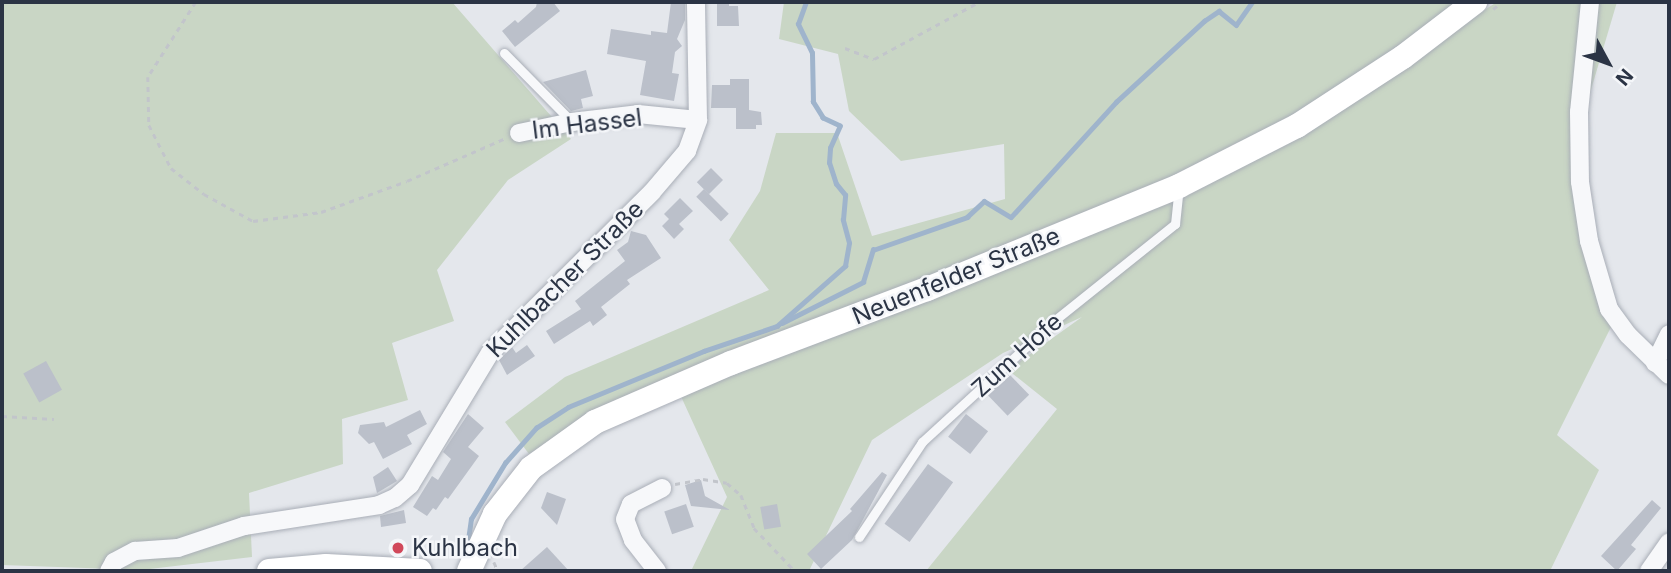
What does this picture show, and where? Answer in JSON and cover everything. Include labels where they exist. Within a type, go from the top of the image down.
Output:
[{"type":"main road","name":"Neuenfelder Straße","points":[[479,561],[495,514],[531,468],[595,422],[731,363],[927,289],[1179,186],[1297,126],[1402,57],[1475,2]]},
{"type":"main road","points":[[269,571],[422,562]]},
{"type":"street","name":"Kuhlbacher Straße","points":[[109,571],[114,562],[135,551],[178,548],[244,526],[379,505],[395,498],[420,473],[490,353],[652,192],[687,151],[698,120],[696,2]]},
{"type":"street","points":[[1590,2],[1578,112],[1580,182],[1589,241],[1609,309],[1654,363],[1669,375]]},
{"type":"street","name":"Im Hassel","points":[[519,133],[572,122],[638,114],[698,120]]},
{"type":"street","points":[[1654,363],[1669,334]]},
{"type":"street","points":[[657,571],[633,540],[625,519],[631,504],[662,488]]},
{"type":"street","points":[[1649,571],[1669,542]]},
{"type":"lane","points":[[504,53],[572,122]]},
{"type":"lane","name":"Zum Hofe","points":[[859,537],[922,442],[1055,320],[1175,224],[1179,186]]},
{"type":"path","points":[[196,2],[148,77],[149,125],[171,168],[204,194],[253,221],[321,212],[407,181],[519,133]]},
{"type":"path","points":[[845,48],[874,59],[979,2]]},
{"type":"path","points":[[2,416],[54,419]]},
{"type":"path","points":[[662,488],[703,479],[727,483],[741,495],[754,528],[795,571]]},
{"type":"path","points":[[422,562],[461,546],[479,561],[498,571]]},
{"type":"green space","points":[[2,2],[452,2],[571,139],[508,180],[437,270],[454,321],[392,343],[408,400],[342,419],[343,464],[249,493],[252,557],[141,570],[2,565]]},
{"type":"green space","points":[[784,2],[1467,2],[1431,44],[1497,2],[1585,2],[1576,178],[1613,323],[1557,435],[1599,470],[1550,571],[926,571],[1057,409],[1008,370],[1082,317],[1003,353],[872,440],[809,571],[691,571],[727,497],[673,379],[577,423],[529,454],[505,422],[565,377],[769,290],[729,240],[760,191],[776,133],[837,133],[872,236],[1005,199],[1004,144],[901,161],[849,111],[838,54],[779,39]]},
{"type":"green space","points":[[1595,2],[1617,2],[1585,110]]},
{"type":"building","points":[[537,2],[553,2],[560,11],[515,47],[502,31],[515,20],[518,23],[536,7]]},
{"type":"building","points":[[671,2],[685,2],[685,20],[677,39],[682,46],[675,52],[672,73],[679,74],[674,101],[640,95],[646,61],[607,54],[611,29],[651,35],[651,31],[667,33]]},
{"type":"building","points":[[717,2],[729,2],[729,6],[738,6],[739,26],[717,26]]},
{"type":"building","points":[[586,70],[593,96],[581,99],[583,108],[571,111],[543,82]]},
{"type":"building","points":[[730,79],[749,79],[749,110],[761,112],[762,125],[756,125],[756,129],[736,129],[736,108],[711,108],[712,85],[730,85]]},
{"type":"building","points":[[711,168],[723,180],[709,194],[697,182]]},
{"type":"building","points":[[704,189],[729,214],[721,222],[696,197]]},
{"type":"building","points":[[680,198],[693,211],[679,224],[684,229],[674,239],[662,226],[669,219],[664,214]]},
{"type":"building","points":[[631,231],[646,235],[661,258],[627,280],[630,284],[601,307],[607,315],[593,326],[590,321],[554,344],[546,331],[581,309],[575,301],[625,261],[617,250],[628,242]]},
{"type":"building","points":[[527,345],[535,356],[507,375],[499,360],[512,347],[516,353]]},
{"type":"building","points":[[46,361],[62,390],[39,402],[23,374]]},
{"type":"building","points":[[1009,374],[1029,395],[1008,416],[987,395]]},
{"type":"building","points":[[420,410],[427,424],[407,435],[412,444],[383,459],[374,442],[369,444],[358,433],[360,425],[384,422],[386,427]]},
{"type":"building","points":[[468,414],[484,428],[468,447],[479,456],[448,499],[445,497],[436,510],[433,508],[427,516],[413,507],[432,476],[438,480],[451,459],[443,452]]},
{"type":"building","points":[[966,414],[988,431],[970,454],[948,437]]},
{"type":"building","points":[[928,464],[953,482],[910,542],[885,524]]},
{"type":"building","points":[[388,467],[397,481],[377,493],[373,477]]},
{"type":"building","points":[[882,472],[887,475],[852,540],[821,569],[807,554],[852,511],[850,509]]},
{"type":"building","points":[[701,480],[705,496],[730,510],[691,506],[685,485]]},
{"type":"building","points":[[547,492],[566,499],[557,525],[541,508]]},
{"type":"building","points":[[1652,500],[1661,508],[1631,545],[1636,549],[1617,571],[1601,556]]},
{"type":"building","points":[[686,504],[694,527],[672,534],[664,511]]},
{"type":"building","points":[[777,504],[781,527],[764,530],[760,507]]},
{"type":"building","points":[[404,510],[406,523],[381,527],[380,516]]},
{"type":"building","points":[[547,547],[569,571],[520,571]]},
{"type":"waterway","points":[[468,540],[471,519],[505,463],[536,428],[568,407],[704,351],[777,326],[845,266],[849,243],[843,220],[845,195],[836,184],[829,163],[830,148],[840,126],[823,118],[813,102],[812,53],[798,24],[806,2]]},
{"type":"waterway","points":[[782,323],[863,282],[873,250],[967,217],[984,201],[1011,217],[1116,102],[1204,21],[1219,11],[1236,25],[1252,2]]},
{"type":"place","name":"Kuhlbach","points":[[398,548]]}]
